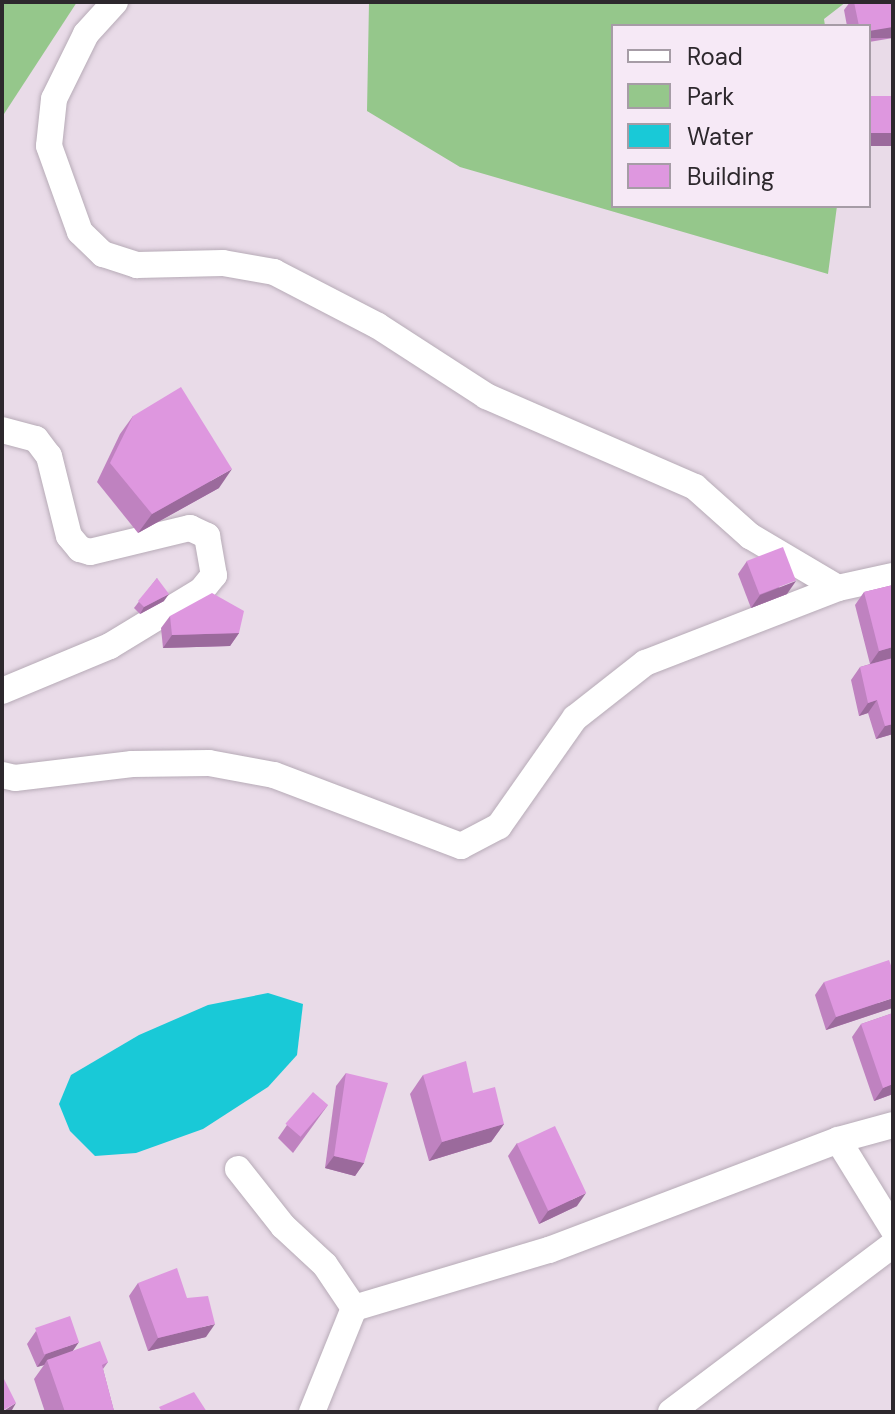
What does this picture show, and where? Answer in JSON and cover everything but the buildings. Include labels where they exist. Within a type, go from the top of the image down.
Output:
[{"type":"street","points":[[115,2],[86,34],[54,99],[49,146],[80,232],[103,254],[137,265],[223,263],[274,272],[378,326],[486,396],[695,487],[750,536],[838,588]]},
{"type":"street","points":[[2,430],[36,439],[49,456],[69,536],[80,549],[90,552],[190,528],[207,536],[214,575],[202,590],[110,646],[2,691]]},
{"type":"street","points":[[2,775],[15,778],[132,764],[209,763],[274,775],[461,846],[499,826],[575,718],[645,663],[838,588],[893,576]]},
{"type":"street","points":[[354,1308],[549,1250],[838,1140],[893,1125]]},
{"type":"street","points":[[838,1140],[893,1229]]},
{"type":"street","points":[[238,1169],[283,1226],[325,1265],[354,1308]]},
{"type":"street","points":[[671,1412],[893,1245]]},
{"type":"street","points":[[312,1412],[354,1308]]},
{"type":"green space","points":[[2,2],[77,2],[2,117]]},
{"type":"green space","points":[[369,2],[846,2],[824,19],[825,24],[611,24],[611,208],[837,208],[828,274],[460,167],[367,111]]},
{"type":"water","points":[[268,993],[303,1004],[297,1055],[268,1087],[203,1129],[136,1153],[95,1156],[70,1131],[59,1104],[71,1075],[139,1035],[208,1005]]}]
